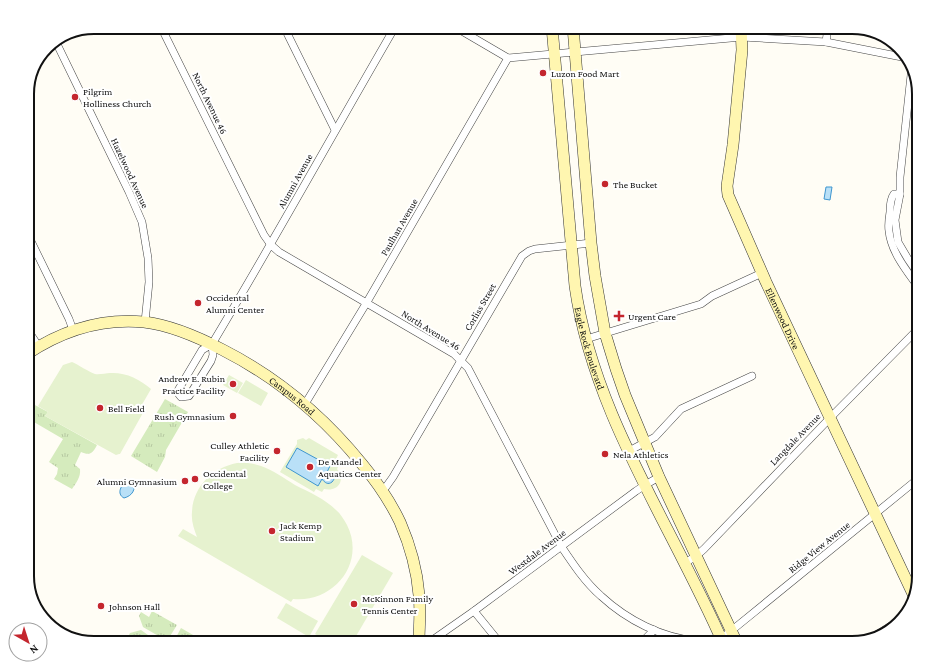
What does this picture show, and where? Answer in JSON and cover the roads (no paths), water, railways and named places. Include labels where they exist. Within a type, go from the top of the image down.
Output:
[{"type":"main road","name":"Eagle Rock Boulevard","points":[[553,34],[576,294],[586,339],[608,406],[618,429],[685,562],[720,636]]},
{"type":"main road","name":"Eagle Rock Boulevard","points":[[574,34],[591,243],[596,283],[605,333],[625,395],[659,477],[734,636]]},
{"type":"main road","name":"Ellenwood Drive","points":[[742,34],[742,50],[733,145],[727,186],[728,195],[762,273],[910,588]]},
{"type":"main road","name":"Campus Road","points":[[34,350],[53,338],[72,330],[110,322],[145,322],[195,336],[266,374],[305,404],[338,436],[356,456],[383,491],[400,523],[413,558],[419,595],[419,636]]},
{"type":"street","name":"North Avenue 46","points":[[164,34],[264,235],[271,245],[279,252],[367,302],[454,354],[461,360],[468,368],[561,546],[575,568],[602,597],[621,611],[654,630],[671,636]]},
{"type":"street","points":[[287,34],[335,130]]},
{"type":"street","name":"Alumni Avenue","points":[[212,344],[213,355],[211,361],[189,396],[181,397],[177,392],[202,350],[212,344],[271,245],[391,34]]},
{"type":"street","points":[[467,34],[508,58],[575,52],[725,34]]},
{"type":"street","points":[[759,34],[826,42],[898,56]]},
{"type":"street","points":[[826,42],[827,34]]},
{"type":"street","name":"Hazelwood Avenue","points":[[58,46],[130,192],[142,222],[148,258],[149,282],[145,322]]},
{"type":"street","name":"Paulhan Avenue","points":[[305,404],[367,302],[508,58]]},
{"type":"street","points":[[910,81],[900,177],[900,194],[895,220],[898,242],[912,265]]},
{"type":"street","points":[[900,194],[894,194],[890,202],[889,229],[891,242],[894,249],[912,278]]},
{"type":"street","name":"Corliss Street","points":[[383,491],[393,477],[522,256],[529,250],[591,243]]},
{"type":"street","points":[[34,247],[69,319],[72,330]]},
{"type":"street","points":[[586,339],[701,304],[712,296],[762,273]]},
{"type":"street","name":"Langdale Avenue","points":[[685,562],[696,556],[912,335]]},
{"type":"street","points":[[34,340],[39,347]]},
{"type":"street","points":[[629,452],[655,437],[681,408],[752,376]]},
{"type":"street","name":"Westdale Avenue","points":[[438,636],[474,612],[645,485],[659,477]]},
{"type":"street","name":"Ridge View Avenue","points":[[726,636],[912,484]]},
{"type":"street","points":[[474,612],[494,636]]},
{"type":"street","points":[[648,636],[654,630]]},
{"type":"water","points":[[826,187],[832,187],[830,200],[824,199]]},
{"type":"water","points":[[297,448],[330,466],[327,472],[331,472],[334,476],[332,482],[327,483],[322,479],[318,486],[286,467]]},
{"type":"water","points":[[128,481],[132,482],[134,490],[131,494],[124,498],[120,494],[120,489],[123,484]]},
{"type":"place","name":"Luzon Food Mart","points":[[543,73]]},
{"type":"place","name":"Pilgrim Holliness Church","points":[[75,97]]},
{"type":"place","name":"The Bucket","points":[[605,184]]},
{"type":"place","name":"Occidental Alumni Center","points":[[198,303]]},
{"type":"place","name":"Urgent Care","points":[[619,316]]},
{"type":"place","name":"Andrew E. Rubin Practice Facility","points":[[233,384]]},
{"type":"place","name":"Bell Field","points":[[100,408]]},
{"type":"place","name":"Rush Gymnasium","points":[[233,416]]},
{"type":"place","name":"Culley Athletic Facility","points":[[277,451]]},
{"type":"place","name":"Nela Athletics","points":[[605,454]]},
{"type":"place","name":"De Mandel Aquatics Center","points":[[310,467]]},
{"type":"place","name":"Occidental College","points":[[195,479]]},
{"type":"place","name":"Alumni Gymnasium","points":[[185,481]]},
{"type":"place","name":"Jack Kemp Stadium","points":[[272,531]]},
{"type":"place","name":"McKinnon Family Tennis Center","points":[[354,604]]},
{"type":"place","name":"Johnson Hall","points":[[101,606]]}]
